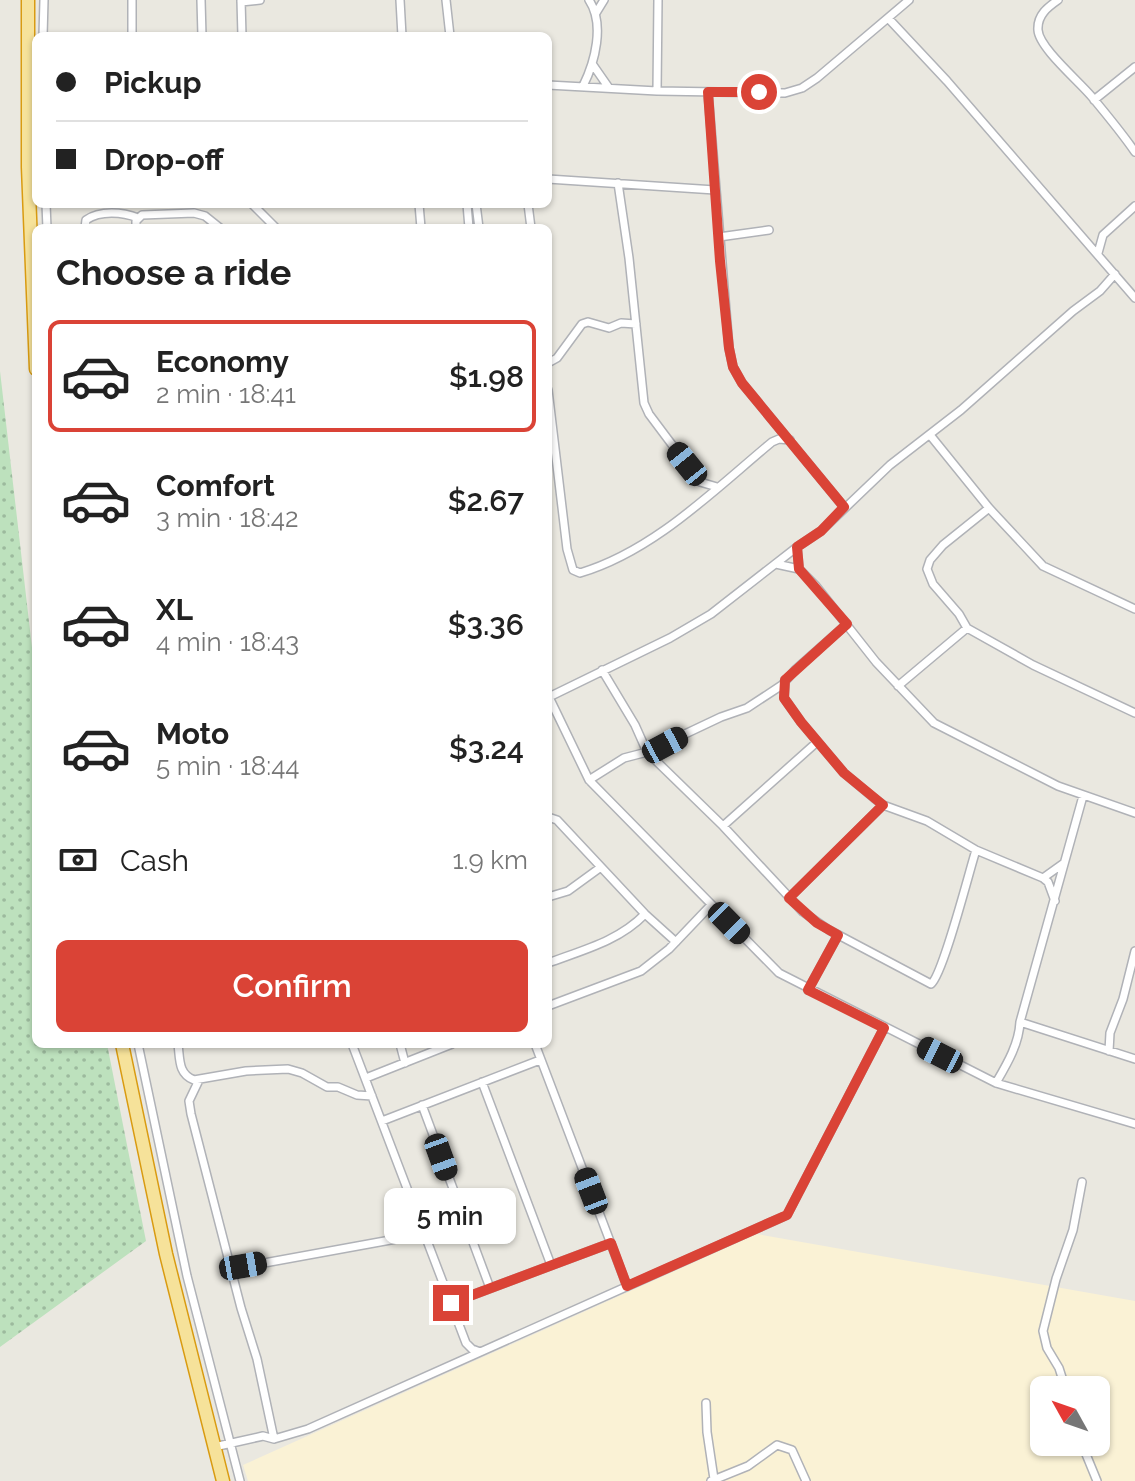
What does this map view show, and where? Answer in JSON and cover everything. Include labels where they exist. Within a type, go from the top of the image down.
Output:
[{"type":"highway","points":[[28,0],[32,261]]},
{"type":"highway","points":[[123,1048],[166,1254],[223,1481]]},
{"type":"street","points":[[43,32],[44,0]]},
{"type":"street","points":[[132,0],[132,32]]},
{"type":"street","points":[[201,0],[202,32]]},
{"type":"street","points":[[242,32],[241,1],[260,0]]},
{"type":"street","points":[[400,0],[402,32]]},
{"type":"street","points":[[446,0],[450,32]]},
{"type":"street","points":[[589,0],[596,13]]},
{"type":"street","points":[[583,86],[593,65],[596,13],[604,0]]},
{"type":"street","points":[[657,91],[658,0]]},
{"type":"street","points":[[552,85],[785,93],[802,88],[850,52],[909,0]]},
{"type":"street","points":[[1058,0],[1043,12],[1038,31],[1044,43],[1135,152]]},
{"type":"street","points":[[888,18],[1135,298]]},
{"type":"street","points":[[593,65],[609,88]]},
{"type":"street","points":[[1094,100],[1135,67]]},
{"type":"street","points":[[708,92],[733,367],[742,383],[792,440],[844,507]]},
{"type":"street","points":[[552,179],[715,190]]},
{"type":"street","points":[[618,183],[644,403],[700,482],[717,487]]},
{"type":"street","points":[[1098,253],[1103,235],[1135,206]]},
{"type":"street","points":[[256,208],[271,224]]},
{"type":"street","points":[[86,224],[93,215],[126,213],[138,218]]},
{"type":"street","points":[[137,224],[142,215],[194,213],[205,216],[215,224]]},
{"type":"street","points":[[719,237],[769,230]]},
{"type":"street","points":[[552,694],[696,624],[821,531],[890,465],[930,435],[1100,291],[1115,274]]},
{"type":"street","points":[[552,361],[582,324],[588,322],[609,328],[621,323],[636,324]]},
{"type":"street","points":[[772,442],[776,422]]},
{"type":"street","points":[[552,423],[567,549],[573,570],[580,573],[638,546],[673,525],[772,442],[785,438],[792,440]]},
{"type":"street","points":[[930,435],[989,508],[1051,571],[1135,609]]},
{"type":"street","points":[[699,504],[700,482]]},
{"type":"street","points":[[989,508],[943,545],[930,560],[927,569],[933,584],[967,628],[1033,665],[1135,713]]},
{"type":"street","points":[[797,547],[799,569],[898,686],[934,723],[1014,765],[1083,796],[1135,813]]},
{"type":"street","points":[[776,564],[799,569]]},
{"type":"street","points":[[589,780],[624,758],[647,752],[747,708],[785,680],[847,624]]},
{"type":"street","points":[[898,686],[967,628]]},
{"type":"street","points":[[602,670],[635,725],[647,752],[723,826],[789,898],[817,923],[931,984],[937,980],[976,850]]},
{"type":"street","points":[[784,698],[785,680]]},
{"type":"street","points":[[768,694],[784,698],[844,773],[883,805],[927,821],[976,850],[1043,878],[1048,882],[1055,901]]},
{"type":"street","points":[[552,704],[589,780],[779,973],[996,1083],[1135,1124]]},
{"type":"street","points":[[723,826],[817,742]]},
{"type":"street","points":[[996,1083],[1020,1032],[1020,1022],[1083,796]]},
{"type":"street","points":[[789,898],[883,805]]},
{"type":"street","points":[[552,818],[676,942]]},
{"type":"street","points":[[1043,878],[1064,863]]},
{"type":"street","points":[[552,896],[568,891],[601,867]]},
{"type":"street","points":[[552,1004],[641,971],[676,942],[711,905]]},
{"type":"street","points":[[552,961],[616,937],[645,914]]},
{"type":"street","points":[[808,990],[838,935]]},
{"type":"street","points":[[1109,1051],[1110,1033],[1123,999],[1135,951]]},
{"type":"street","points":[[1020,1022],[1135,1059]]},
{"type":"street","points":[[214,1447],[263,1436],[274,1439],[308,1429],[787,1215],[884,1028]]},
{"type":"street","points":[[139,1048],[170,1202],[240,1481]]},
{"type":"street","points":[[179,1048],[189,1101],[257,1359],[274,1439]]},
{"type":"street","points":[[354,1048],[466,1343],[480,1352]]},
{"type":"street","points":[[401,1048],[405,1063]]},
{"type":"street","points":[[366,1078],[442,1048]]},
{"type":"street","points":[[536,1048],[627,1286]]},
{"type":"street","points":[[382,1121],[540,1060]]},
{"type":"street","points":[[183,1074],[199,1080],[246,1071],[288,1069],[327,1087],[372,1096]]},
{"type":"street","points":[[189,1101],[199,1080]]},
{"type":"street","points":[[482,1082],[551,1265]]},
{"type":"street","points":[[422,1105],[490,1288]]},
{"type":"street","points":[[1062,1376],[1047,1348],[1043,1331],[1073,1230],[1082,1182]]},
{"type":"street","points":[[231,1269],[396,1239],[421,1225]]},
{"type":"street","points":[[451,1303],[611,1243]]},
{"type":"street","points":[[706,1403],[713,1480],[748,1466],[777,1445],[792,1450],[806,1481]]},
{"type":"street","points":[[1087,1456],[1097,1481]]},
{"type":"shaded area","points":[[757,1234],[1135,1301],[1135,1481],[248,1481],[243,1465]]},
{"type":"green space","points":[[0,371],[32,647],[32,1048],[108,1048],[146,1241],[0,1347]]},
{"type":"route","points":[[451,1303],[611,1243],[627,1286],[787,1215],[884,1028],[808,990],[838,935],[817,923],[789,898],[883,805],[844,773],[784,698],[785,680],[847,624],[799,569],[796,560],[797,547],[821,531],[844,507],[792,440],[742,383],[730,357],[708,92],[759,92]]}]
